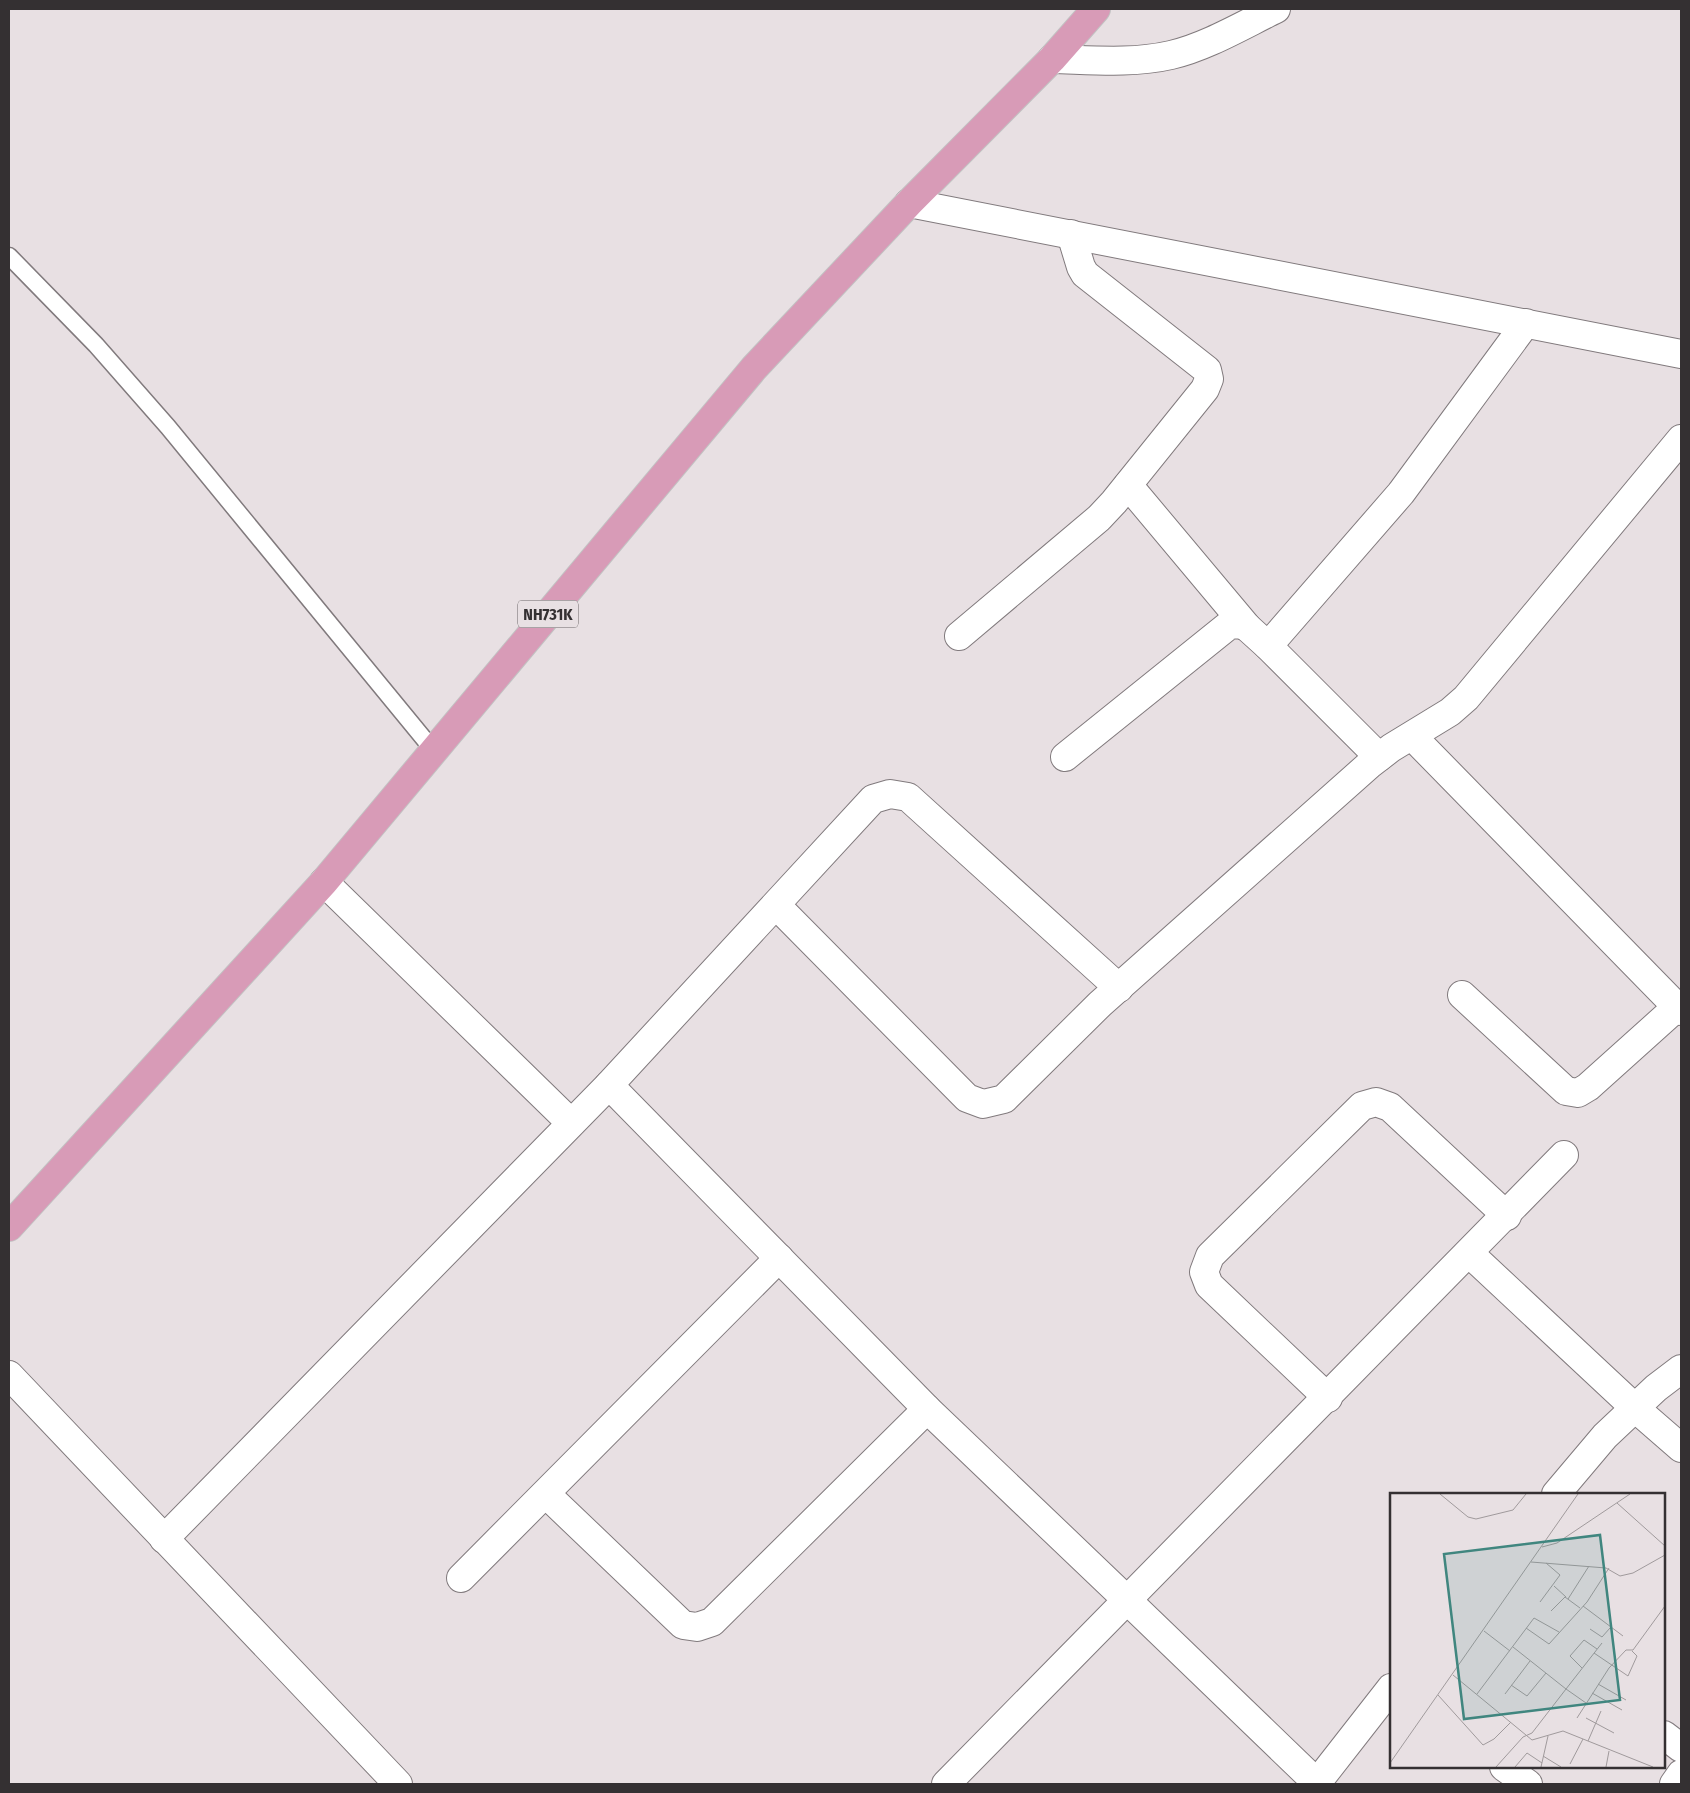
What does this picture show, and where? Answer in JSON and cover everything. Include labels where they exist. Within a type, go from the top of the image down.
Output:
[{"type":"highway","name":"NH731K","points":[[9,1227],[324,882],[754,368],[909,202],[1052,59],[1096,9]]},
{"type":"street","points":[[1052,59],[1122,62],[1171,55],[1222,36],[1276,9]]},
{"type":"street","points":[[909,202],[1681,354]]},
{"type":"street","points":[[959,636],[1099,518],[1205,389],[1208,379],[1207,370],[1091,280],[1081,266],[1071,234]]},
{"type":"street","points":[[1268,646],[1401,493],[1526,323]]},
{"type":"street","points":[[776,905],[967,1098],[983,1104],[1004,1099],[1119,988],[1361,771],[1391,748],[1450,712],[1466,698],[1681,439]]},
{"type":"street","points":[[1128,485],[1247,627],[1379,758]]},
{"type":"street","points":[[1065,756],[1229,626],[1238,624],[1247,627]]},
{"type":"street","points":[[1412,736],[1679,1009],[1588,1087],[1578,1093],[1566,1091],[1462,996]]},
{"type":"street","points":[[164,1539],[609,1085],[873,799],[890,794],[908,797],[1119,988]]},
{"type":"street","points":[[324,882],[571,1123]]},
{"type":"street","points":[[609,1085],[927,1409],[1317,1784],[1390,1689]]},
{"type":"street","points":[[1328,1398],[1209,1285],[1204,1272],[1210,1256],[1362,1106],[1376,1102],[1390,1107],[1507,1216]]},
{"type":"street","points":[[946,1784],[1507,1216],[1564,1155]]},
{"type":"street","points":[[1469,1253],[1635,1408],[1681,1448]]},
{"type":"street","points":[[461,1578],[779,1258]]},
{"type":"street","points":[[1557,1493],[1606,1436],[1681,1368]]},
{"type":"street","points":[[9,1375],[398,1784]]},
{"type":"street","points":[[546,1494],[683,1626],[696,1627],[712,1622],[927,1409]]},
{"type":"street","points":[[1665,1736],[1681,1748]]},
{"type":"street","points":[[1505,1768],[1528,1784]]},
{"type":"street","points":[[1674,1784],[1681,1774]]},
{"type":"lane","points":[[9,256],[96,345],[168,427],[434,751]]}]
